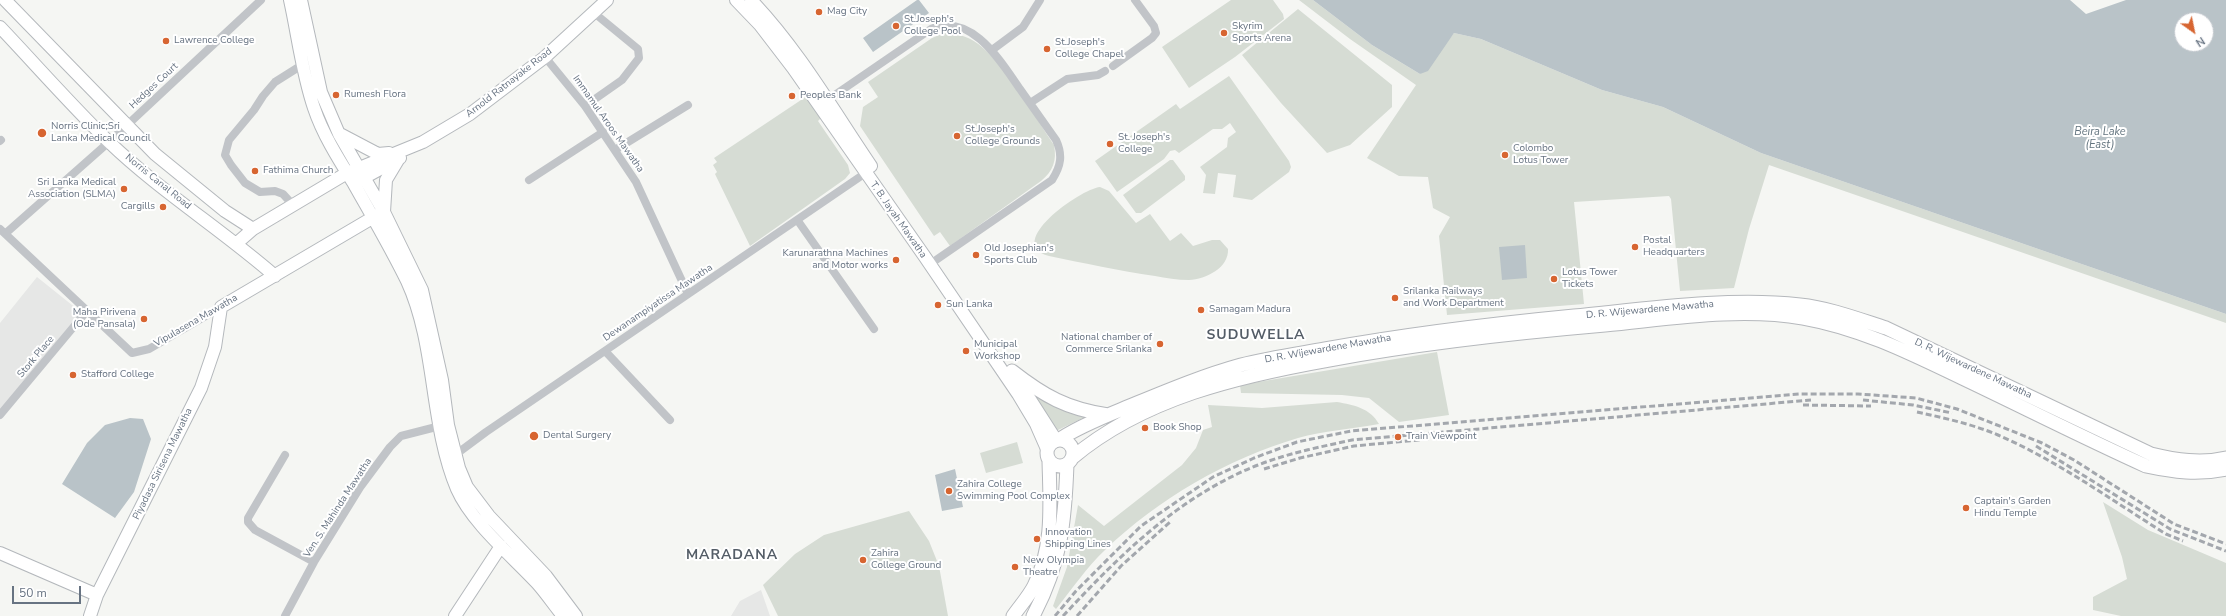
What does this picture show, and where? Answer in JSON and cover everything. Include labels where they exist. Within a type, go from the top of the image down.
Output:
[{"type":"main road","name":"Norris Canal Road","points":[[4,0],[155,154],[213,202],[253,229]]},
{"type":"main road","points":[[290,0],[301,46],[302,66],[314,108],[326,138],[373,218],[407,282],[418,311],[458,490],[471,511],[501,546],[538,584],[562,616]]},
{"type":"main road","points":[[301,0],[321,92],[339,134],[384,212],[422,290],[442,380],[443,426],[467,487],[509,538],[546,576],[576,616]]},
{"type":"main road","name":"Arnold Ratnayake Road","points":[[237,243],[253,229],[293,205],[398,155],[470,114],[545,57],[607,0]]},
{"type":"main road","name":"T. B. Jayah Mawatha","points":[[736,0],[760,25],[936,260],[1012,371],[1053,447],[1050,527],[1043,560],[1034,586],[1016,612]]},
{"type":"main road","name":"T. B. Jayah Mawatha","points":[[751,0],[763,13],[796,57],[826,101],[869,171],[1018,394],[1036,424],[1053,447]]},
{"type":"main road","name":"Norris Canal Road","points":[[0,27],[109,142],[158,184],[237,243],[275,276]]},
{"type":"main road","points":[[339,134],[378,154],[398,155],[386,180],[384,212]]},
{"type":"main road","name":"Vipulasena Mawatha","points":[[221,307],[384,212]]},
{"type":"main road","name":"D. R. Wijewardene Mawatha","points":[[1053,447],[1075,430],[1108,415],[1212,374],[1242,365],[1289,361],[1444,335],[1599,314],[1736,303],[1802,305],[1845,314],[1886,328],[2152,454],[2172,459],[2199,462],[2226,458]]},
{"type":"main road","name":"Piyadasa Sirisena Mawatha","points":[[90,616],[97,595],[201,388],[215,348],[221,307]]},
{"type":"main road","name":"D. R. Wijewardene Mawatha","points":[[1444,335],[1722,315],[1802,318],[1880,339],[2146,466],[2176,472],[2210,472],[2226,469]]},
{"type":"main road","name":"D. R. Wijewardene Mawatha","points":[[1070,461],[1095,438],[1169,402],[1289,361]]},
{"type":"main road","points":[[1012,371],[1035,389],[1071,408],[1108,415]]},
{"type":"main road","points":[[1033,616],[1046,592],[1060,550],[1065,513],[1072,448],[1065,440],[1053,447],[1058,466],[1070,461]]},
{"type":"main road","points":[[455,616],[501,546]]},
{"type":"main road","points":[[0,553],[97,595]]},
{"type":"main road","points":[[1016,612],[1030,616]]},
{"type":"street","name":"Hedges Court","points":[[3,231],[109,142],[261,0]]},
{"type":"street","points":[[992,50],[1023,27],[1040,0]]},
{"type":"street","points":[[1113,66],[1152,38],[1156,33],[1154,26],[1135,0]]},
{"type":"street","points":[[585,106],[622,80],[639,58],[638,49],[593,12]]},
{"type":"street","points":[[826,101],[932,29],[942,25],[961,28],[992,50],[1030,103],[1059,148],[1059,170],[1047,184],[936,260]]},
{"type":"street","name":"Immamul Aroos Mawatha","points":[[545,57],[585,106],[636,182],[688,294]]},
{"type":"street","points":[[293,205],[283,194],[275,192],[260,192],[245,183],[225,155],[229,140],[275,82],[302,66]]},
{"type":"street","points":[[1030,103],[1067,79],[1098,75],[1105,71]]},
{"type":"street","points":[[615,150],[688,105]]},
{"type":"street","points":[[528,180],[603,132]]},
{"type":"street","name":"Dewanampiyatissa Mawatha","points":[[455,455],[869,171]]},
{"type":"street","points":[[798,221],[874,329]]},
{"type":"street","name":"Vipulasena Mawatha","points":[[3,231],[86,312],[132,353],[148,349],[221,307]]},
{"type":"street","name":"Stork Place","points":[[0,415],[86,312]]},
{"type":"street","points":[[605,351],[670,420]]},
{"type":"street","name":"Ven. S. Mahinda Mawatha","points":[[285,616],[314,562],[361,486],[390,447],[401,436],[443,426]]},
{"type":"street","points":[[285,455],[248,518],[248,522],[255,530],[314,562]]},
{"type":"shaded area","name":"Skyrim Sports Arena","points":[[1231,0],[1273,0],[1283,14],[1284,19],[1235,57],[1189,88],[1162,47]]},
{"type":"shaded area","points":[[1299,0],[1313,0],[1372,45],[1420,74],[1454,33],[1481,39],[1602,90],[1663,107],[1761,153],[2226,314],[2226,323],[1769,165],[1749,229],[1734,288],[1680,291],[1671,199],[1669,196],[1574,202],[1584,304],[1447,315],[1439,236],[1450,217],[1433,208],[1428,177],[1399,176],[1367,158],[1416,85],[1350,39]]},
{"type":"shaded area","points":[[1298,9],[1392,85],[1392,107],[1350,145],[1327,153],[1281,103],[1242,55]]},
{"type":"shaded area","name":"St.Joseph's College Grounds","points":[[944,33],[960,35],[970,39],[979,44],[992,57],[1021,94],[1054,145],[1055,151],[1053,165],[1049,173],[1041,181],[950,246],[940,232],[934,236],[860,126],[863,107],[878,97],[868,82],[932,38]]},
{"type":"shaded area","points":[[1229,76],[1289,161],[1291,167],[1289,172],[1252,200],[1233,197],[1236,175],[1218,173],[1215,194],[1203,193],[1206,175],[1200,167],[1227,147],[1228,138],[1236,132],[1230,123],[1222,129],[1213,129],[1179,153],[1175,150],[1170,151],[1164,159],[1117,192],[1095,161],[1176,104],[1180,109]]},
{"type":"shaded area","points":[[807,96],[822,117],[818,121],[848,165],[850,173],[845,179],[750,246],[715,174],[717,172],[713,165],[717,162],[714,158]]},
{"type":"shaded area","points":[[1170,160],[1173,160],[1185,176],[1185,180],[1141,213],[1136,213],[1123,195]]},
{"type":"shaded area","points":[[1100,187],[1109,191],[1136,223],[1150,214],[1170,241],[1181,233],[1193,246],[1212,240],[1220,240],[1228,249],[1225,262],[1221,267],[1209,275],[1196,279],[1180,280],[1128,272],[1049,256],[1037,250],[1035,240],[1040,229],[1050,218],[1077,197],[1090,190]]},
{"type":"shaded area","points":[[37,277],[82,313],[0,414],[0,323]]},
{"type":"shaded area","points":[[1437,352],[1449,415],[1399,422],[1369,398],[1342,395],[1241,393],[1240,385]]},
{"type":"shaded area","points":[[1038,397],[1089,415],[1056,431],[1036,398]]},
{"type":"shaded area","points":[[1337,402],[1361,408],[1371,414],[1379,424],[1298,438],[1245,457],[1220,469],[1171,498],[1126,531],[1092,564],[1056,609],[1053,606],[1067,567],[1078,505],[1104,526],[1182,465],[1196,448],[1203,430],[1212,427],[1208,405],[1262,408]]},
{"type":"shaded area","points":[[1017,442],[1023,463],[986,473],[980,453]]},
{"type":"shaded area","points":[[2103,502],[2148,530],[2226,563],[2226,616],[2121,616],[2093,610],[2093,597],[2127,579],[2122,557]]},
{"type":"shaded area","name":"Zahira College Ground","points":[[909,511],[929,541],[939,566],[948,616],[778,616],[763,585],[795,554],[824,535]]},
{"type":"shaded area","points":[[761,590],[770,616],[731,616],[740,601]]},
{"type":"water","name":"St.Joseph's College Pool","points":[[919,0],[929,13],[873,52],[863,38]]},
{"type":"water","name":"Beira Lake (East)","points":[[1313,0],[2070,0],[2086,14],[2126,0],[2226,0],[2226,314],[1761,153],[1663,107],[1602,90],[1481,39],[1454,33],[1428,71],[1420,74],[1372,45]]},
{"type":"water","points":[[1525,245],[1527,278],[1502,280],[1499,247]]},
{"type":"water","points":[[130,418],[143,419],[151,439],[134,492],[115,518],[62,484],[87,443],[105,425]]},
{"type":"water","name":"Zahira College Swimming Pool Complex","points":[[955,469],[963,507],[942,511],[935,475]]},
{"type":"railway","points":[[1055,616],[1076,591],[1141,526],[1213,477],[1254,458],[1297,442],[1351,431],[1799,394],[1858,394],[1916,398],[1957,409],[2042,443],[2074,460],[2174,524],[2226,544]]},
{"type":"railway","points":[[1063,616],[1106,571],[1152,529],[1177,510],[1202,493],[1229,478],[1281,457],[1352,440],[1811,400]]},
{"type":"railway","points":[[1863,400],[1913,405],[1952,413]]},
{"type":"railway","points":[[1803,405],[1871,406]]},
{"type":"railway","points":[[1917,412],[1978,428],[2020,445],[2063,469],[2166,534],[2183,541]]},
{"type":"railway","points":[[1264,469],[1300,458],[1354,446],[1429,439]]},
{"type":"railway","points":[[2036,446],[2170,529],[2226,551]]},
{"type":"railway","points":[[1077,616],[1121,566],[1170,522]]},
{"type":"place","name":"Mag City","points":[[819,12]]},
{"type":"place","name":"St.Joseph's College Pool","points":[[896,26]]},
{"type":"place","name":"Skyrim Sports Arena","points":[[1224,33]]},
{"type":"place","name":"Lawrence College","points":[[166,41]]},
{"type":"place","name":"St.Joseph's College Chapel","points":[[1047,49]]},
{"type":"place","name":"Rumesh Flora","points":[[336,95]]},
{"type":"place","name":"Peoples Bank","points":[[792,96]]},
{"type":"place","name":"Norris Clinic;Sri Lanka Medical Council","points":[[42,133]]},
{"type":"place","name":"St.Joseph's College Grounds","points":[[957,136]]},
{"type":"place","name":"St. Joseph's College","points":[[1110,144]]},
{"type":"place","name":"Colombo Lotus Tower","points":[[1505,155]]},
{"type":"place","name":"Fathima Church","points":[[255,171]]},
{"type":"place","name":"Sri Lanka Medical Association (SLMA)","points":[[124,189]]},
{"type":"place","name":"Cargills","points":[[163,207]]},
{"type":"place","name":"Postal Headquarters","points":[[1635,247]]},
{"type":"place","name":"Old Josephian's Sports Club","points":[[976,255]]},
{"type":"place","name":"Karunarathna Machines and Motor works","points":[[896,260]]},
{"type":"place","name":"Lotus Tower Tickets","points":[[1554,279]]},
{"type":"place","name":"Srilanka Railways and Work Department","points":[[1395,298]]},
{"type":"place","name":"Sun Lanka","points":[[938,305]]},
{"type":"place","name":"Samagam Madura","points":[[1201,310]]},
{"type":"place","name":"Maha Pirivena (Ode Pansala)","points":[[144,319]]},
{"type":"place","name":"National chamber of Commerce Srilanka","points":[[1160,344]]},
{"type":"place","name":"Municipal Workshop","points":[[966,351]]},
{"type":"place","name":"Stafford College","points":[[73,375]]},
{"type":"place","name":"Book Shop","points":[[1145,428]]},
{"type":"place","name":"Dental Surgery","points":[[534,436]]},
{"type":"place","name":"Train Viewpoint","points":[[1398,437]]},
{"type":"place","name":"Zahira College Swimming Pool Complex","points":[[949,491]]},
{"type":"place","name":"Captain's Garden Hindu Temple","points":[[1966,508]]},
{"type":"place","name":"Innovation Shipping Lines","points":[[1037,539]]},
{"type":"place","name":"Zahira College Ground","points":[[863,560]]},
{"type":"place","name":"New Olympia Theatre","points":[[1015,567]]},
{"type":"district","name":"SUDUWELLA","points":[[1256,336]]},
{"type":"district","name":"MARADANA","points":[[732,556]]}]
